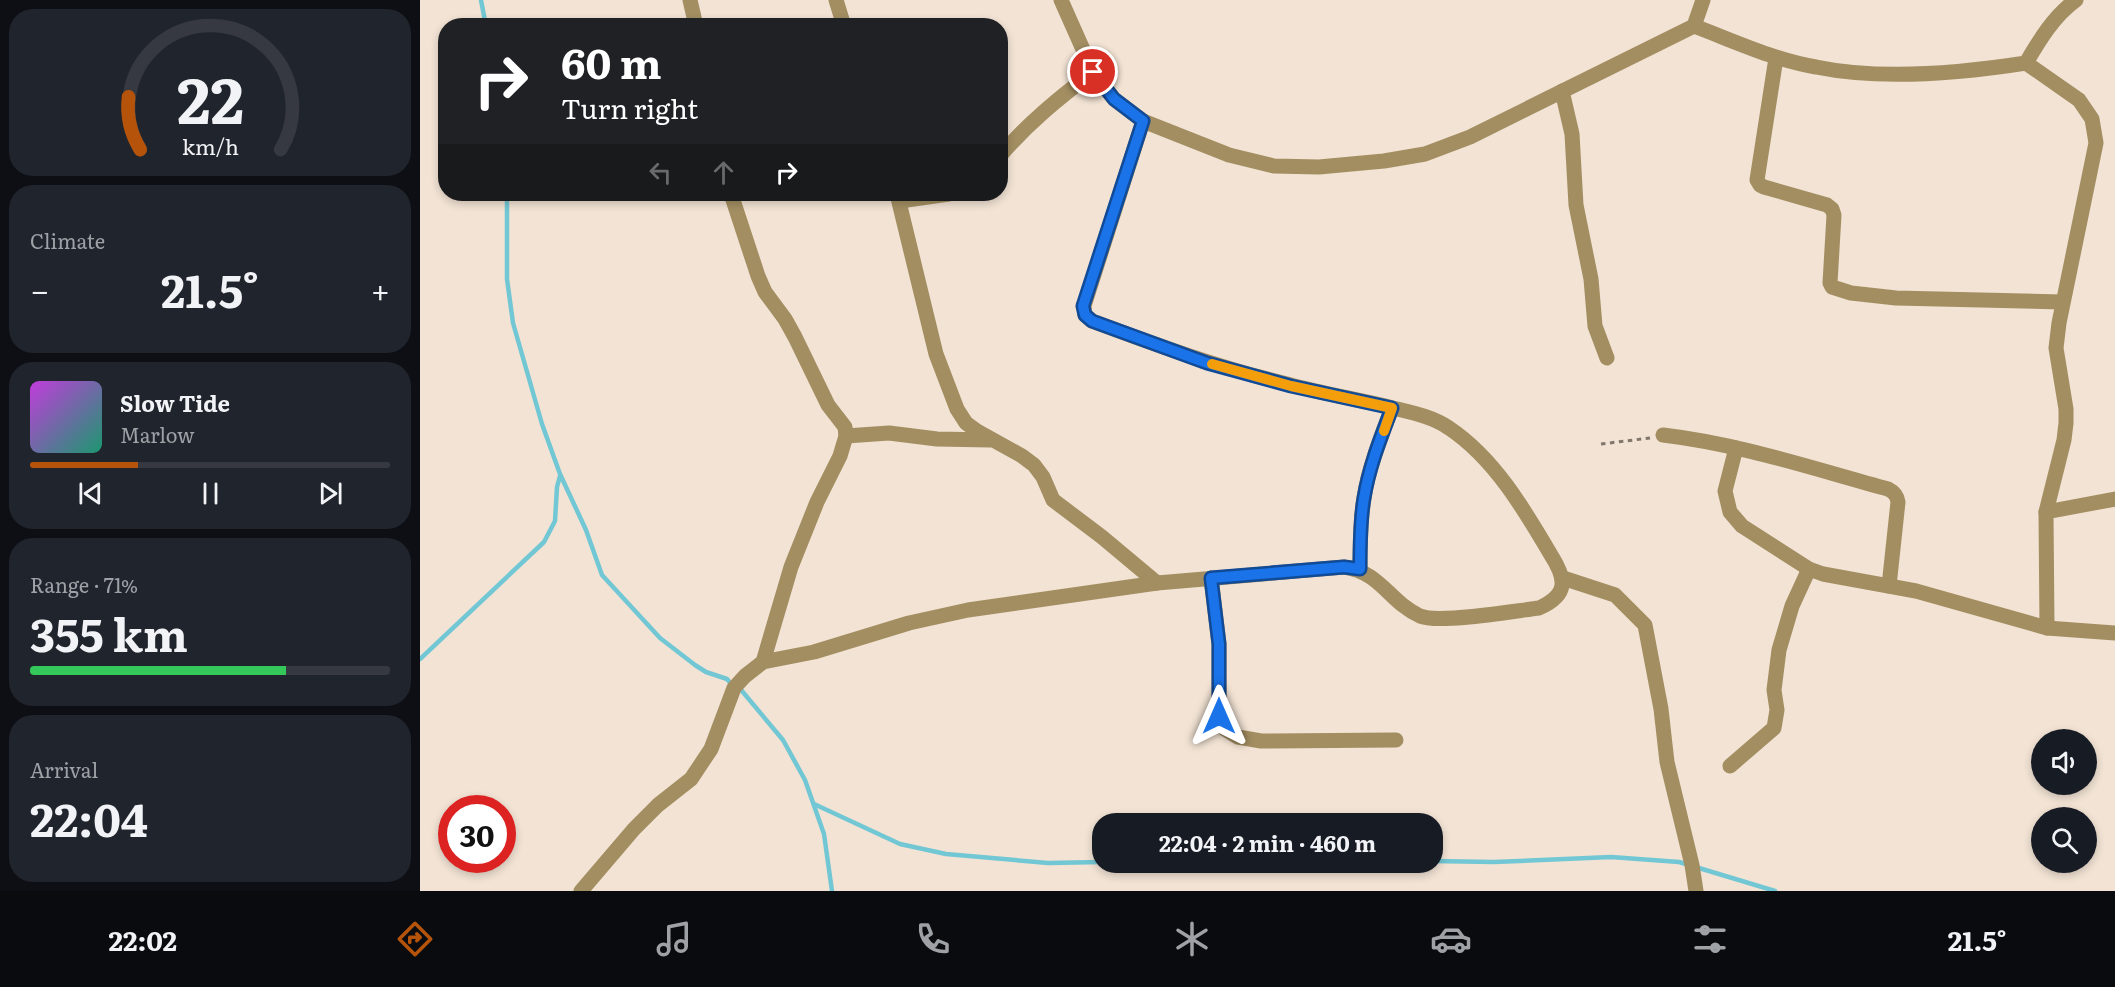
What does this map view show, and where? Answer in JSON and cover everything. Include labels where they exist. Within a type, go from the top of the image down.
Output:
[{"type":"street","points":[[690,0],[694,18]]},
{"type":"street","points":[[836,0],[842,18]]},
{"type":"street","points":[[1061,0],[1093,72],[1114,99],[1143,121],[1229,155],[1274,166],[1319,167],[1384,161],[1425,154],[1470,137],[1694,26],[1704,0]]},
{"type":"street","points":[[2026,63],[2055,20],[2076,0]]},
{"type":"street","points":[[1694,26],[1776,58],[1842,72],[1957,70],[2026,63],[2079,100],[2092,119],[2096,143],[2062,302],[2056,348],[2066,409],[2066,423],[2046,512],[2047,628]]},
{"type":"street","points":[[1776,58],[1756,180],[1764,187],[1827,205],[1832,209],[1834,215],[1830,283],[1832,287],[1851,293],[1896,298],[2062,302]]},
{"type":"street","points":[[1008,148],[1051,103],[1093,72]]},
{"type":"street","points":[[1562,91],[1572,134],[1576,205],[1590,272],[1595,327],[1607,358]]},
{"type":"street","points":[[581,891],[641,822],[691,779],[711,748],[734,688],[763,662],[814,652],[909,623],[968,610],[1157,583],[1344,567],[1360,569],[1373,577],[1408,609],[1429,619],[1539,608],[1558,597],[1563,579],[1558,566],[1528,516],[1503,480],[1477,452],[1448,427],[1392,408],[1291,386],[1207,363],[1092,321],[1085,315],[1083,306],[1143,121]]},
{"type":"street","points":[[733,201],[761,284],[795,337],[828,405],[845,428],[846,436],[840,456],[791,567],[763,662]]},
{"type":"street","points":[[900,201],[936,354],[957,410],[966,423],[1034,465],[1043,477],[1053,500],[1157,583]]},
{"type":"street","points":[[1360,569],[1364,497],[1375,454],[1392,408]]},
{"type":"street","points":[[846,436],[889,433],[937,439],[993,440]]},
{"type":"street","points":[[1663,435],[1736,448],[1893,492],[1898,502],[1889,586]]},
{"type":"street","points":[[1736,448],[1725,491],[1730,512],[1742,526],[1809,569],[1823,574],[1916,591],[2047,628],[2115,633]]},
{"type":"street","points":[[2046,512],[2115,500]]},
{"type":"street","points":[[1730,766],[1774,728],[1777,710],[1774,690],[1779,650],[1792,606],[1809,569]]},
{"type":"street","points":[[1211,578],[1219,644],[1219,716],[1225,729],[1238,737],[1261,741],[1396,740]]},
{"type":"street","points":[[1563,579],[1615,596],[1645,625],[1661,709],[1667,762],[1696,891]]},
{"type":"path","points":[[1601,444],[1663,435]]},
{"type":"waterway","points":[[481,0],[484,18]]},
{"type":"waterway","points":[[507,201],[507,279],[513,323],[542,424],[602,575],[660,638],[695,665],[706,672],[727,679],[732,685]]},
{"type":"waterway","points":[[420,659],[544,542],[555,521],[560,476]]},
{"type":"waterway","points":[[738,690],[742,691],[783,740],[805,780],[824,834],[832,891]]},
{"type":"waterway","points":[[814,804],[900,844],[946,854],[1048,863],[1092,862]]},
{"type":"waterway","points":[[1443,861],[1494,862],[1611,857],[1679,862],[1775,891]]},
{"type":"slow traffic","points":[[1212,364],[1291,386],[1392,408],[1384,431]]},
{"type":"route","points":[[1093,72],[1114,99],[1143,121],[1083,306],[1085,315],[1092,321],[1207,363],[1291,386],[1392,408],[1375,454],[1364,497],[1360,569],[1344,567],[1211,578],[1219,644],[1219,716]]}]
